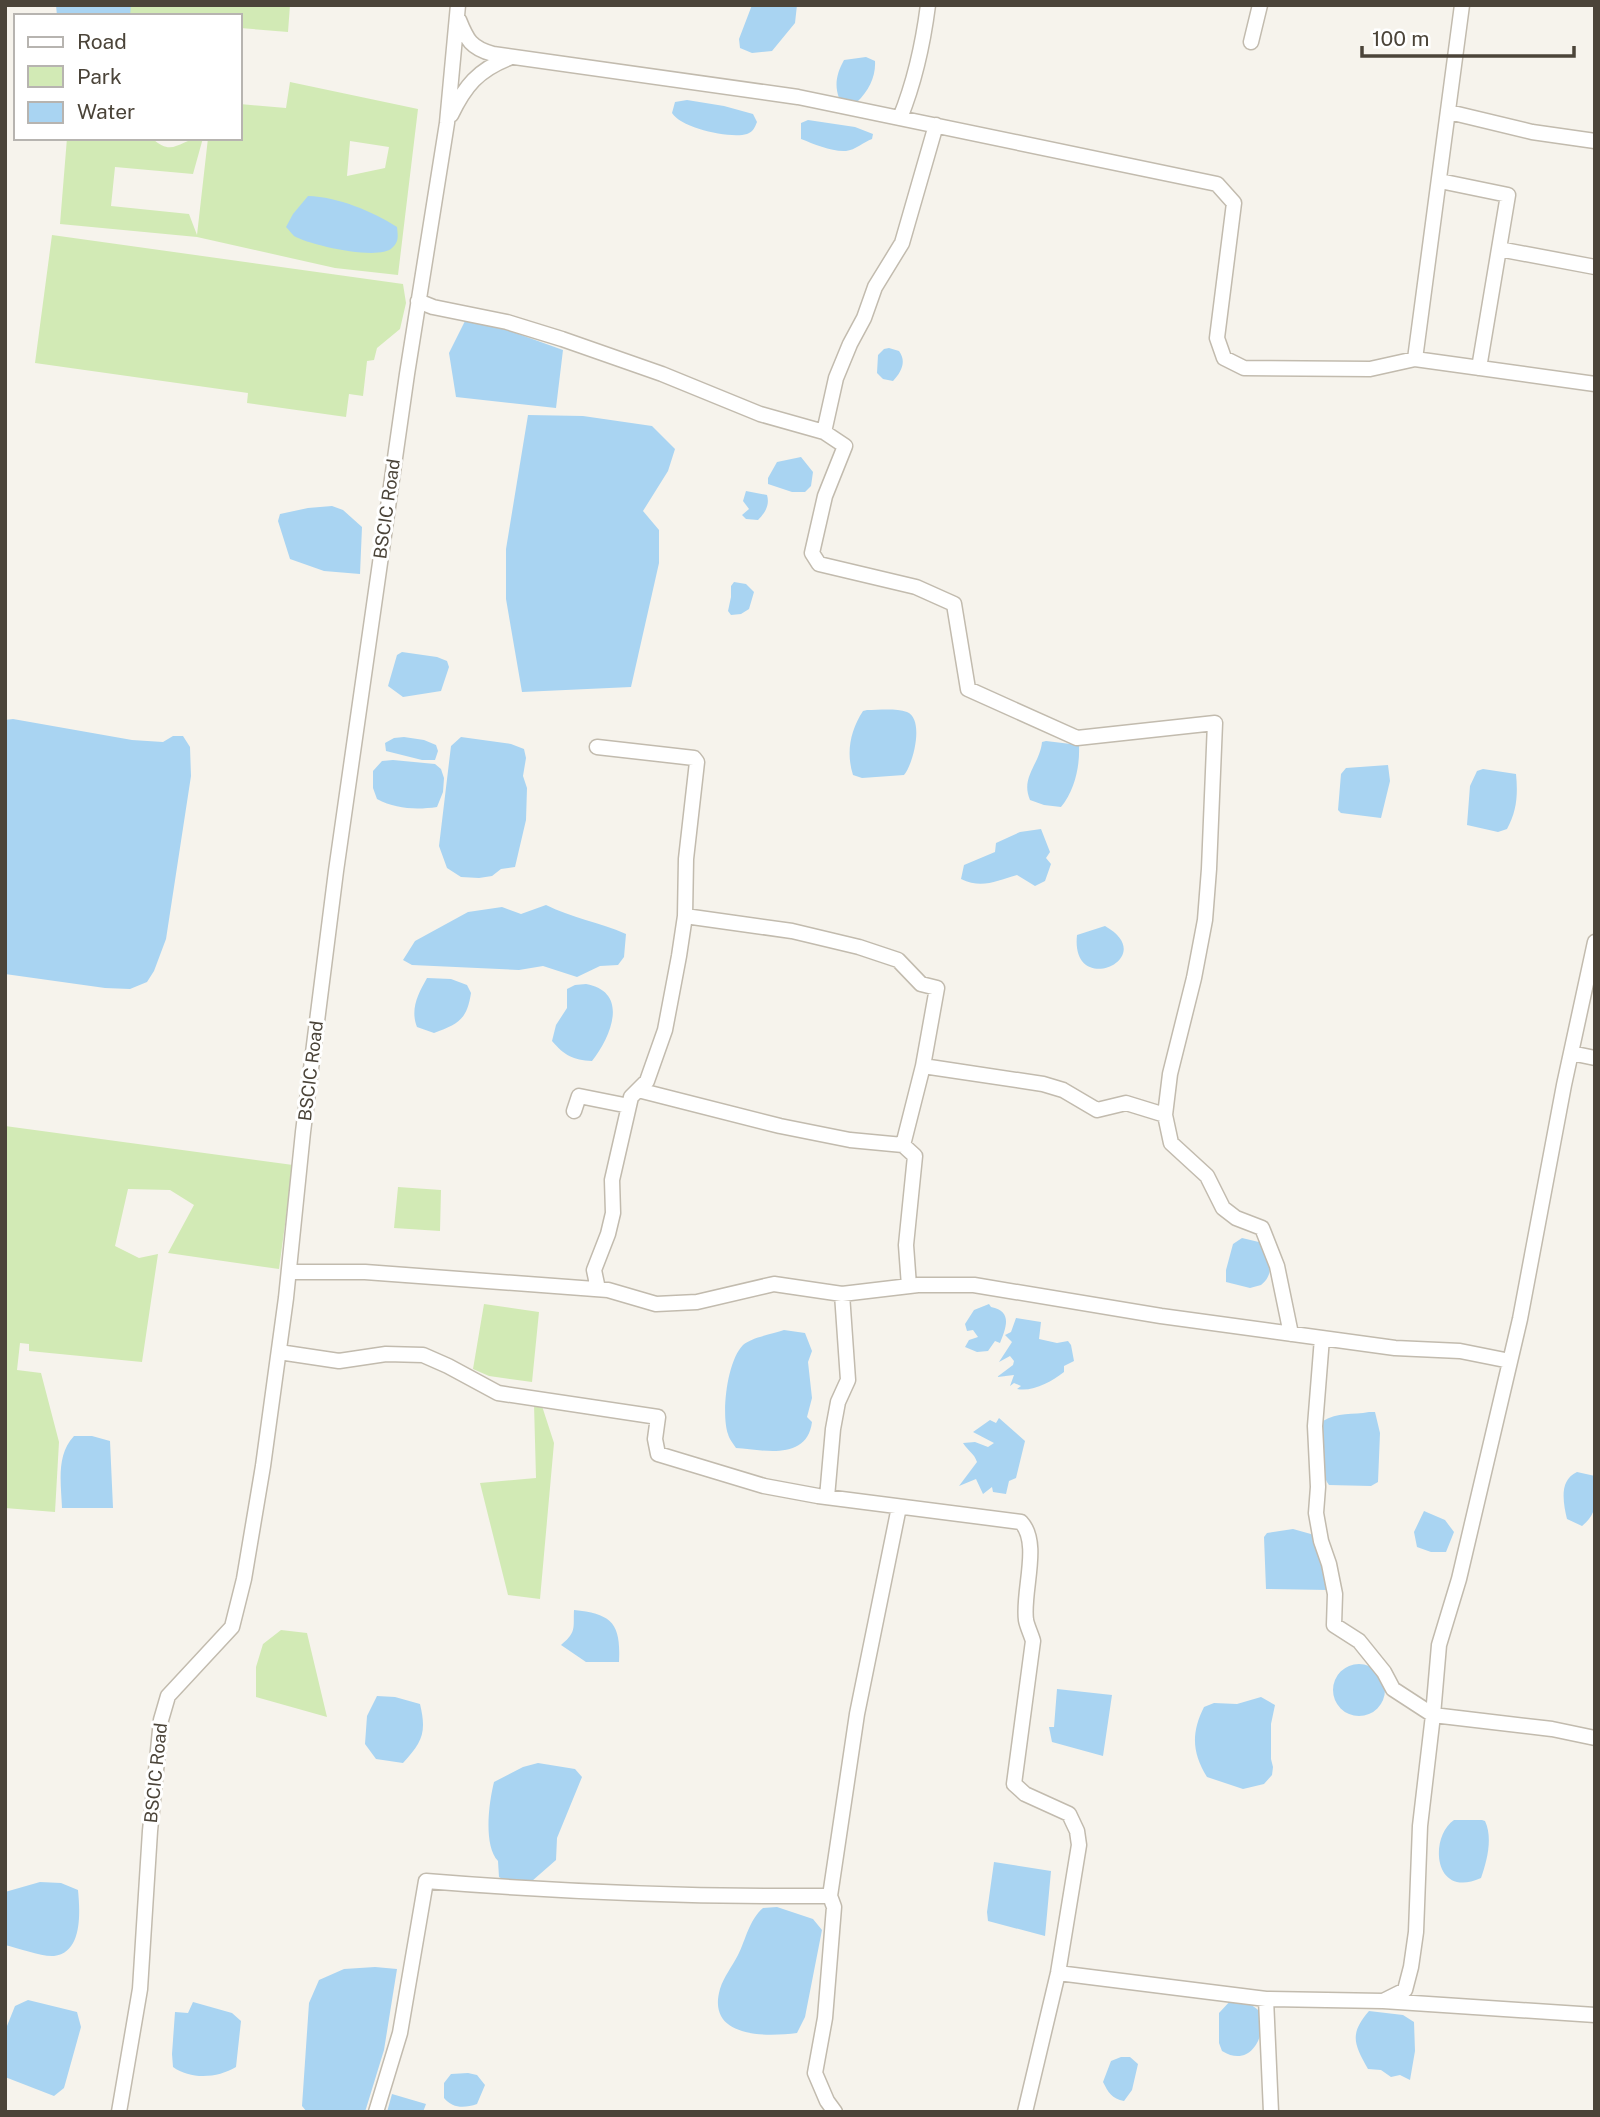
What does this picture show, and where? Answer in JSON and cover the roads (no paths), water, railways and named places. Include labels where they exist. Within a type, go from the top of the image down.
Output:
[{"type":"street","points":[[900,118],[911,91],[925,33],[928,5]]},
{"type":"street","points":[[1251,42],[1260,5]]},
{"type":"street","points":[[1415,359],[1462,5]]},
{"type":"street","points":[[458,10],[466,38],[479,50],[511,57],[798,97],[1217,184],[1234,202],[1217,338],[1224,358],[1244,368],[1370,369],[1415,359],[1595,384]]},
{"type":"street","name":"BSCIC Road","points":[[118,2112],[139,1989],[161,1720],[168,1696],[232,1627],[244,1579],[279,1352],[303,1132],[336,872],[418,301],[447,123],[458,10]]},
{"type":"street","points":[[447,123],[468,85],[483,71],[511,57]]},
{"type":"street","points":[[1449,112],[1532,132],[1595,141]]},
{"type":"street","points":[[824,432],[836,378],[864,318],[875,287],[901,243],[936,125]]},
{"type":"street","points":[[1440,181],[1508,195],[1479,368]]},
{"type":"street","points":[[1499,249],[1595,267]]},
{"type":"street","points":[[418,301],[433,307],[506,322],[562,339],[662,374],[760,414],[824,432],[845,446],[824,496],[812,553],[819,565],[916,587],[954,604],[968,689],[1077,738],[1215,723],[1205,920],[1194,978],[1170,1074],[1165,1115],[1171,1143],[1207,1176],[1223,1208],[1236,1218],[1262,1228],[1277,1266],[1291,1334]]},
{"type":"street","points":[[597,747],[694,758],[697,762],[686,859],[685,916],[665,1030],[647,1081],[631,1097],[612,1180],[613,1213],[594,1270],[598,1289]]},
{"type":"street","points":[[685,916],[792,932],[859,947],[898,960],[920,984],[937,988],[923,1066],[903,1145]]},
{"type":"street","points":[[1382,2001],[1405,1990],[1411,1967],[1416,1932],[1420,1826],[1438,1644],[1459,1579],[1510,1361],[1595,942]]},
{"type":"street","points":[[1571,1053],[1595,1058]]},
{"type":"street","points":[[923,1066],[1043,1084],[1063,1090],[1097,1110],[1126,1103],[1165,1115]]},
{"type":"street","points":[[638,1090],[780,1126],[850,1140],[903,1145],[915,1156],[906,1245],[909,1286]]},
{"type":"street","points":[[574,1111],[579,1096],[629,1106]]},
{"type":"street","points":[[289,1272],[365,1272],[598,1289],[656,1304],[697,1302],[774,1284],[842,1294],[909,1286],[974,1285],[1291,1334],[1395,1348],[1460,1351],[1510,1361]]},
{"type":"street","points":[[827,1497],[833,1429],[838,1402],[848,1380],[842,1294]]},
{"type":"street","points":[[1322,1338],[1315,1426],[1318,1487],[1316,1513],[1335,1594],[1334,1625],[1359,1641],[1384,1672],[1393,1689],[1433,1715],[1552,1729],[1595,1738]]},
{"type":"street","points":[[279,1352],[339,1361],[386,1354],[423,1356],[498,1393],[658,1417],[655,1439],[657,1454],[764,1486],[899,1507],[1015,1520],[1025,1526],[1030,1541],[1026,1619],[1033,1641],[1014,1784],[1025,1794],[1069,1814],[1077,1831],[1079,1845],[1058,1973],[1025,2112]]},
{"type":"street","points":[[835,2112],[815,2073],[825,2018],[834,1907],[830,1896],[857,1714],[899,1507]]},
{"type":"street","points":[[376,2112],[400,2033],[426,1881],[649,1895],[830,1896]]},
{"type":"street","points":[[1058,1973],[1266,1999],[1382,2001],[1595,2015]]},
{"type":"street","points":[[1266,1999],[1271,2112]]},
{"type":"water","points":[[56,5],[131,5],[130,14],[57,14]]},
{"type":"water","points":[[752,5],[797,5],[795,23],[772,51],[752,53],[740,48],[739,39]]},
{"type":"water","points":[[866,57],[875,61],[873,78],[868,88],[857,102],[843,101],[837,93],[837,83],[844,60]]},
{"type":"water","points":[[687,100],[753,114],[757,122],[751,132],[739,135],[718,134],[695,128],[672,113],[675,102]]},
{"type":"water","points":[[808,120],[855,127],[873,134],[872,139],[846,151],[823,147],[801,139],[801,123]]},
{"type":"water","points":[[308,196],[343,202],[387,221],[397,227],[396,243],[385,252],[373,253],[328,247],[294,236],[286,227]]},
{"type":"water","points":[[465,321],[507,330],[563,350],[556,408],[456,397],[449,353]]},
{"type":"water","points":[[889,348],[899,351],[903,359],[901,370],[893,381],[883,379],[877,373],[878,355]]},
{"type":"water","points":[[528,415],[583,416],[652,426],[675,449],[668,471],[643,511],[659,530],[659,563],[631,687],[522,692],[506,599],[506,549]]},
{"type":"water","points":[[801,457],[813,472],[811,486],[805,492],[792,492],[768,484],[768,478],[777,462]]},
{"type":"water","points":[[746,491],[767,495],[766,509],[758,520],[746,519],[742,515],[749,509],[743,501]]},
{"type":"water","points":[[332,506],[343,510],[362,527],[360,574],[324,571],[290,559],[278,521],[280,514]]},
{"type":"water","points":[[734,582],[746,584],[754,592],[749,609],[741,614],[731,615],[728,611],[731,586]]},
{"type":"water","points":[[402,652],[447,661],[449,667],[441,691],[403,697],[388,686],[397,655]]},
{"type":"water","points":[[898,710],[912,716],[916,742],[911,762],[904,775],[862,778],[853,775],[850,759],[852,734],[863,711]]},
{"type":"water","points":[[13,719],[132,740],[163,742],[173,736],[183,736],[190,747],[191,776],[166,939],[147,982],[130,989],[105,988],[5,974],[5,720]]},
{"type":"water","points":[[404,737],[436,745],[438,751],[435,760],[422,760],[386,751],[385,743]]},
{"type":"water","points":[[461,737],[511,744],[524,749],[526,820],[515,867],[501,869],[492,876],[461,877],[447,868],[439,846],[451,746]]},
{"type":"water","points":[[1042,742],[1079,745],[1076,778],[1061,807],[1030,800],[1028,792],[1029,777]]},
{"type":"water","points":[[382,761],[435,764],[441,769],[444,778],[443,792],[437,807],[406,808],[377,799],[373,788],[373,771]]},
{"type":"water","points":[[1388,765],[1390,781],[1381,818],[1341,813],[1338,810],[1341,774],[1346,768]]},
{"type":"water","points":[[1483,769],[1516,774],[1517,795],[1513,816],[1507,829],[1498,832],[1467,825],[1470,786],[1477,771]]},
{"type":"water","points":[[1041,829],[1050,852],[1046,858],[1051,864],[1045,881],[1035,886],[1017,875],[982,884],[961,879],[964,865],[995,852],[996,843],[1020,832]]},
{"type":"water","points":[[546,905],[626,934],[624,957],[618,965],[600,966],[577,977],[543,966],[519,970],[412,965],[403,960],[415,941],[468,912],[502,907],[521,914]]},
{"type":"water","points":[[1105,926],[1120,938],[1124,950],[1119,960],[1110,967],[1098,969],[1086,965],[1079,954],[1077,935]]},
{"type":"water","points":[[427,978],[451,979],[467,985],[471,993],[467,1009],[460,1020],[434,1033],[417,1027],[414,1014],[416,1002]]},
{"type":"water","points":[[586,984],[600,989],[608,996],[613,1016],[605,1040],[592,1061],[569,1056],[552,1041],[556,1025],[567,1008],[567,989]]},
{"type":"water","points":[[1242,1238],[1263,1243],[1270,1270],[1261,1285],[1250,1288],[1226,1282],[1226,1270],[1233,1244]]},
{"type":"water","points":[[989,1304],[1003,1312],[1006,1321],[1004,1332],[1000,1343],[995,1341],[988,1351],[977,1352],[965,1347],[969,1340],[978,1337],[973,1330],[967,1331],[965,1324],[974,1310]]},
{"type":"water","points":[[1016,1318],[1041,1322],[1039,1339],[1057,1343],[1068,1341],[1071,1345],[1074,1361],[1064,1366],[1064,1372],[1059,1376],[1035,1388],[1017,1389],[1021,1386],[1014,1383],[1010,1386],[1014,1375],[997,1377],[1013,1365],[1014,1361],[1010,1356],[999,1362],[1012,1342],[1005,1335],[1011,1332]]},
{"type":"water","points":[[784,1330],[805,1333],[812,1351],[808,1362],[812,1398],[807,1417],[812,1422],[808,1434],[802,1443],[783,1450],[736,1448],[726,1425],[725,1401],[729,1375],[737,1353],[747,1342]]},
{"type":"water","points":[[1375,1412],[1380,1433],[1378,1482],[1371,1486],[1329,1485],[1322,1463],[1323,1421],[1339,1415]]},
{"type":"water","points":[[999,1418],[1025,1441],[1016,1478],[1009,1481],[1006,1494],[993,1492],[992,1487],[983,1494],[976,1479],[959,1486],[977,1462],[963,1443],[975,1442],[988,1447],[994,1443],[973,1432],[990,1420],[996,1423]]},
{"type":"water","points":[[74,1436],[92,1436],[110,1441],[113,1508],[62,1508],[62,1461]]},
{"type":"water","points":[[1577,1472],[1595,1476],[1594,1509],[1582,1526],[1567,1519],[1564,1499],[1567,1480]]},
{"type":"water","points":[[1424,1511],[1445,1520],[1454,1532],[1446,1552],[1431,1552],[1417,1547],[1414,1532]]},
{"type":"water","points":[[1293,1529],[1318,1536],[1329,1590],[1266,1589],[1264,1537],[1267,1533]]},
{"type":"water","points":[[574,1610],[597,1614],[611,1623],[618,1638],[619,1662],[586,1662],[561,1645],[572,1633]]},
{"type":"water","points":[[1359,1664],[1378,1671],[1385,1690],[1378,1709],[1359,1716],[1340,1709],[1333,1690],[1340,1671]]},
{"type":"water","points":[[1057,1689],[1112,1695],[1103,1756],[1052,1742],[1049,1727],[1054,1727]]},
{"type":"water","points":[[377,1696],[395,1697],[420,1704],[423,1730],[419,1743],[403,1763],[376,1759],[365,1744],[367,1716]]},
{"type":"water","points":[[1261,1697],[1275,1705],[1271,1724],[1272,1775],[1264,1784],[1243,1789],[1207,1777],[1198,1760],[1195,1743],[1197,1726],[1204,1707],[1214,1703],[1237,1704]]},
{"type":"water","points":[[538,1763],[575,1769],[582,1777],[557,1838],[556,1860],[532,1881],[506,1881],[499,1877],[498,1861],[490,1845],[489,1812],[494,1782],[523,1767]]},
{"type":"water","points":[[1454,1820],[1485,1821],[1489,1842],[1481,1878],[1465,1883],[1453,1881],[1445,1874],[1440,1864],[1441,1839]]},
{"type":"water","points":[[994,1862],[1051,1871],[1045,1936],[988,1921]]},
{"type":"water","points":[[40,1882],[61,1883],[78,1890],[79,1919],[75,1939],[63,1953],[54,1956],[5,1945],[5,1892]]},
{"type":"water","points":[[777,1907],[813,1919],[822,1930],[805,2017],[797,2033],[770,2035],[741,2031],[730,2026],[722,2017],[718,2005],[720,1989],[754,1918],[763,1908]]},
{"type":"water","points":[[344,1969],[397,1969],[384,2050],[365,2112],[307,2112],[302,2106],[309,2003],[319,1980]]},
{"type":"water","points":[[1232,1999],[1251,2005],[1261,2015],[1261,2034],[1257,2043],[1244,2055],[1234,2056],[1222,2051],[1219,2043],[1219,2013]]},
{"type":"water","points":[[28,2000],[77,2012],[81,2027],[64,2088],[54,2096],[5,2077],[5,2031],[15,2006]]},
{"type":"water","points":[[193,2002],[232,2013],[241,2021],[236,2067],[213,2075],[196,2076],[173,2067],[175,2012],[188,2013]]},
{"type":"water","points":[[1369,2011],[1403,2015],[1414,2022],[1415,2051],[1410,2080],[1400,2075],[1391,2077],[1381,2070],[1368,2069],[1359,2053],[1356,2033]]},
{"type":"water","points":[[1130,2057],[1138,2064],[1132,2090],[1124,2101],[1116,2099],[1103,2082],[1111,2061]]},
{"type":"water","points":[[451,2074],[477,2075],[485,2085],[477,2104],[455,2106],[444,2098],[444,2083]]},
{"type":"water","points":[[392,2094],[426,2104],[423,2112],[387,2112]]}]
